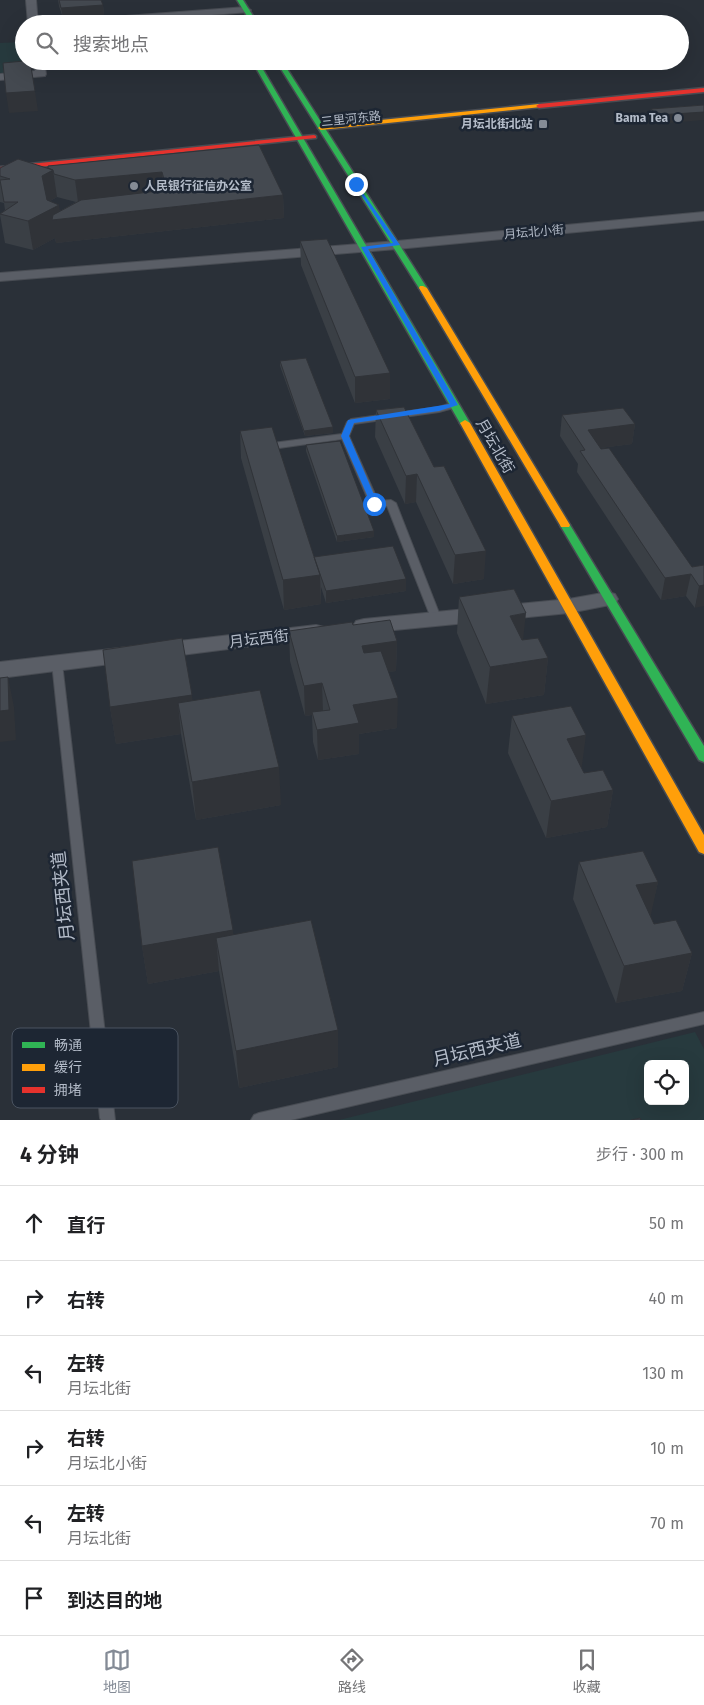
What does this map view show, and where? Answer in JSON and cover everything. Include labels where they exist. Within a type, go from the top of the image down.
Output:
[{"type":"main road","points":[[220,0],[228,15]]},
{"type":"main road","name":"月坛北街","points":[[260,70],[364,247],[569,606],[704,848]]},
{"type":"main road","name":"月坛北街","points":[[285,70],[397,245],[704,757]]},
{"type":"main road","name":"三里河东路","points":[[0,169],[704,90]]},
{"type":"main road","name":"三里河东路","points":[[323,132],[704,97]]},
{"type":"main road","name":"三里河东路","points":[[0,161],[297,135]]},
{"type":"street","points":[[30,0],[32,15]]},
{"type":"street","points":[[174,15],[226,11],[243,5]]},
{"type":"street","points":[[0,77],[41,74],[40,70]]},
{"type":"street","name":"月坛北小街","points":[[0,277],[397,245],[704,216]]},
{"type":"street","name":"月坛西街","points":[[0,670],[436,618],[569,606],[608,599]]},
{"type":"lane","points":[[436,618],[391,503],[374,504],[345,436],[351,422],[439,409],[454,405]]},
{"type":"lane","points":[[252,449],[345,436]]},
{"type":"lane","name":"月坛西夹道","points":[[58,663],[98,1028]]},
{"type":"lane","name":"月坛西夹道","points":[[259,1120],[704,1018]]},
{"type":"green space","points":[[15,42],[15,70],[25,71],[0,73],[0,43]]},
{"type":"green space","points":[[695,1032],[704,1049],[704,1120],[339,1120]]},
{"type":"building","points":[[59,0],[101,0],[103,5],[61,8]]},
{"type":"building","points":[[15,62],[15,70],[32,70],[35,91],[6,93],[3,63]]},
{"type":"building","points":[[704,105],[704,112],[658,115],[651,109]]},
{"type":"building","points":[[259,145],[283,195],[52,220],[53,215],[81,200],[167,190],[162,172],[75,180],[54,174],[53,170],[48,168],[48,166]]},
{"type":"building","points":[[18,159],[53,170],[42,176],[47,200],[59,205],[28,221],[0,214],[18,202],[4,202],[0,180],[10,179],[0,176],[0,168]]},
{"type":"building","points":[[327,239],[390,373],[355,377],[300,241]]},
{"type":"building","points":[[306,358],[333,427],[304,431],[280,361]]},
{"type":"building","points":[[404,407],[434,467],[444,466],[486,551],[455,555],[417,474],[406,476],[376,410]]},
{"type":"building","points":[[623,408],[635,424],[588,430],[601,449],[609,448],[692,567],[704,565],[704,585],[699,586],[691,574],[665,578],[580,451],[585,450],[562,415]]},
{"type":"building","points":[[272,427],[320,575],[283,580],[240,431]]},
{"type":"building","points":[[340,441],[374,531],[337,536],[306,445]]},
{"type":"building","points":[[393,546],[406,579],[326,591],[314,557]]},
{"type":"building","points":[[514,589],[526,613],[510,616],[522,640],[538,638],[548,658],[490,667],[459,597]]},
{"type":"building","points":[[390,620],[397,641],[362,646],[364,653],[381,651],[398,698],[353,705],[359,723],[317,730],[312,712],[330,710],[322,683],[304,686],[289,631],[352,622],[353,625]]},
{"type":"building","points":[[182,638],[192,695],[110,707],[103,650]]},
{"type":"building","points":[[8,677],[9,710],[0,711],[0,678]]},
{"type":"building","points":[[260,690],[279,767],[192,782],[178,703]]},
{"type":"building","points":[[571,706],[586,735],[567,739],[584,773],[603,770],[613,790],[551,801],[512,716]]},
{"type":"building","points":[[218,847],[233,930],[142,946],[132,861]]},
{"type":"building","points":[[643,851],[658,882],[636,885],[654,924],[676,920],[692,953],[624,966],[579,862]]},
{"type":"building","points":[[311,920],[338,1030],[236,1051],[216,938]]},
{"type":"traffic: fast","points":[[240,0],[249,15]]},
{"type":"traffic: fast","points":[[260,70],[465,423]]},
{"type":"traffic: fast","points":[[285,70],[423,288]]},
{"type":"traffic: fast","points":[[565,525],[704,757]]},
{"type":"traffic: slow","points":[[321,128],[539,106]]},
{"type":"traffic: slow","points":[[423,288],[565,525]]},
{"type":"traffic: slow","points":[[465,423],[704,848]]},
{"type":"traffic: jam","points":[[539,106],[704,90]]},
{"type":"traffic: jam","points":[[0,169],[314,137]]},
{"type":"place","name":"Bama Tea","points":[[678,118]]},
{"type":"place","name":"月坛北街北站","points":[[543,124]]},
{"type":"place","name":"人民银行征信办公室","points":[[134,186]]},
{"type":"route","points":[[356,184],[397,245],[364,247],[454,405],[439,409],[351,422],[345,436],[374,504]]}]
